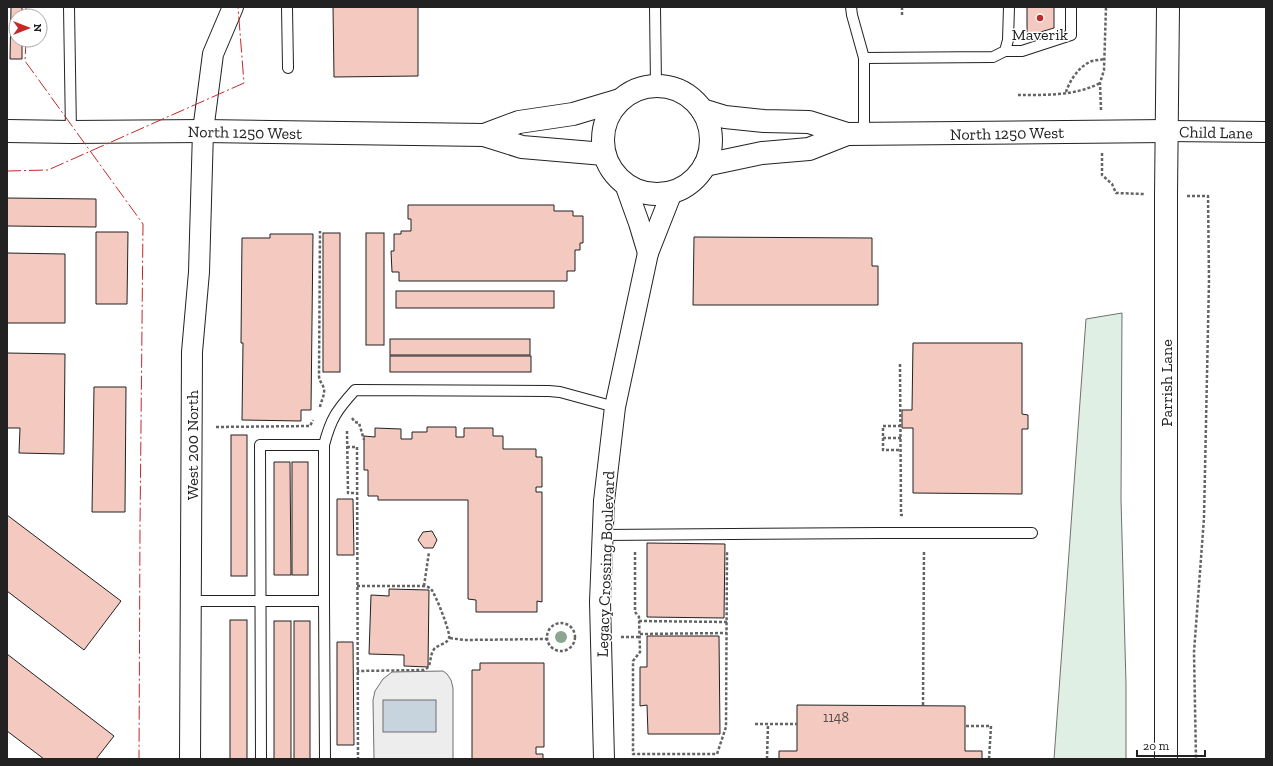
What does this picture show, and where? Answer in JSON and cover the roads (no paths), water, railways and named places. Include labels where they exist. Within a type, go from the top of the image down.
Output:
[{"type":"street","name":"West 200 North","points":[[190,759],[192,352],[199,272],[202,131],[213,54],[233,7]]},
{"type":"street","name":"Parrish Lane","points":[[1166,759],[1166,131],[1168,7]]},
{"type":"street","points":[[625,184],[636,190],[659,195],[672,192],[680,190],[691,183],[705,165],[710,152],[710,128],[702,110],[691,97],[673,88],[656,86],[637,89],[620,100],[612,110],[604,127],[604,154],[609,164],[625,184],[648,254]]},
{"type":"street","name":"North 1250 West","points":[[484,135],[519,122],[573,114],[620,100]]},
{"type":"street","name":"North 1250 West","points":[[702,110],[725,118],[809,122],[856,134],[1166,131]]},
{"type":"street","name":"North 1250 West","points":[[7,131],[202,131],[484,135],[522,148],[604,154]]},
{"type":"street","name":"Child Lane","points":[[1166,131],[1266,132]]},
{"type":"street","name":"North 1250 West","points":[[705,165],[762,153],[809,149],[856,134]]},
{"type":"street","name":"Legacy Crossing Boulevard","points":[[604,759],[600,602],[604,501],[615,407],[648,254],[672,192]]},
{"type":"lane","points":[[69,7],[71,132]]},
{"type":"lane","points":[[287,7],[288,68]]},
{"type":"lane","points":[[655,7],[656,86]]},
{"type":"lane","points":[[851,7],[864,58],[856,134]]},
{"type":"lane","points":[[1005,51],[1008,40],[1009,7]]},
{"type":"lane","points":[[864,58],[993,57],[1005,51],[1022,52],[1071,35],[1071,7]]},
{"type":"lane","points":[[325,759],[324,445],[329,426],[338,408],[355,390],[550,391],[560,392],[615,407]]},
{"type":"lane","points":[[261,759],[260,445],[324,445]]},
{"type":"lane","points":[[603,535],[1032,533]]},
{"type":"lane","points":[[191,601],[324,601]]},
{"type":"place","name":"Maverik","points":[[1040,18]]}]
